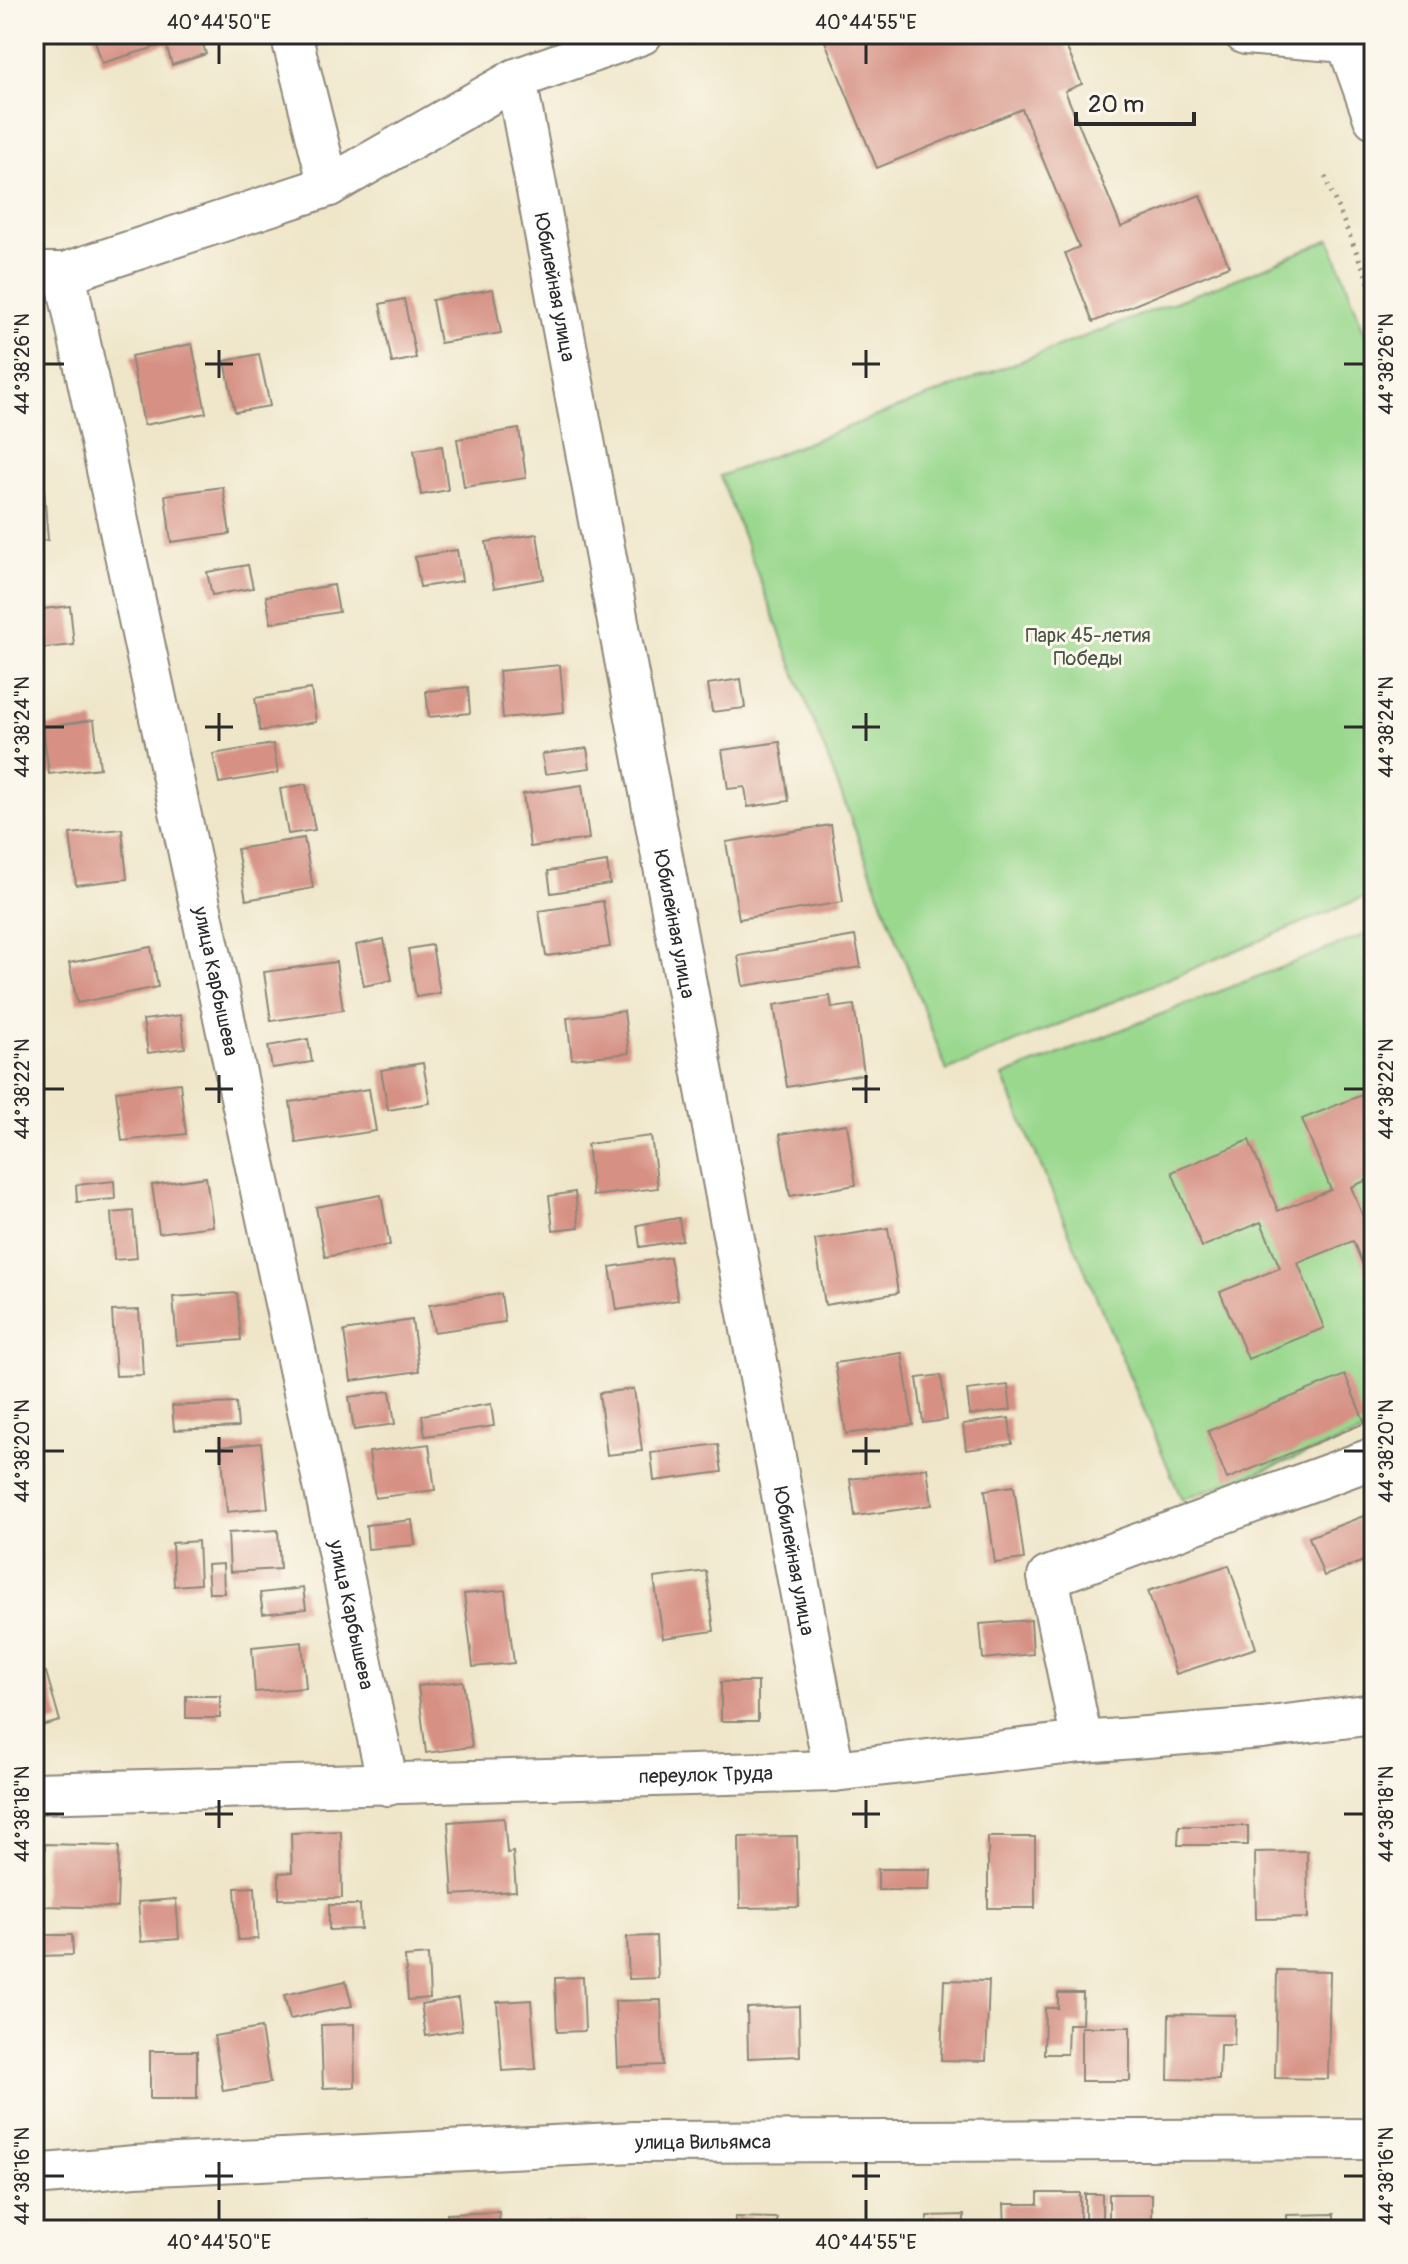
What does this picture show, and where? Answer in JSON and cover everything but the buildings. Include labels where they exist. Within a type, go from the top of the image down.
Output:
[{"type":"street","points":[[291,34],[329,186]]},
{"type":"street","points":[[50,273],[329,186],[516,79],[642,34]]},
{"type":"street","points":[[1245,34],[1358,38],[1374,118]]},
{"type":"street","name":"Юбилейная улица","points":[[516,79],[834,1771]]},
{"type":"street","name":"улица Карбышева","points":[[50,273],[388,1785]]},
{"type":"street","points":[[1082,1742],[1048,1577],[1374,1458]]},
{"type":"street","name":"переулок Труда","points":[[34,1793],[834,1771],[1082,1742],[1262,1728],[1374,1714]]},
{"type":"street","name":"улица Вильямса","points":[[34,2175],[135,2166],[635,2142],[1374,2139]]},
{"type":"path","points":[[1325,177],[1374,294]]},
{"type":"green space","name":"Парк 45-летия Победы","points":[[1330,239],[1374,358],[1374,893],[947,1071],[720,476],[1256,271]]},
{"type":"green space","points":[[1374,931],[1374,1429],[1182,1500],[1003,1076]]}]
